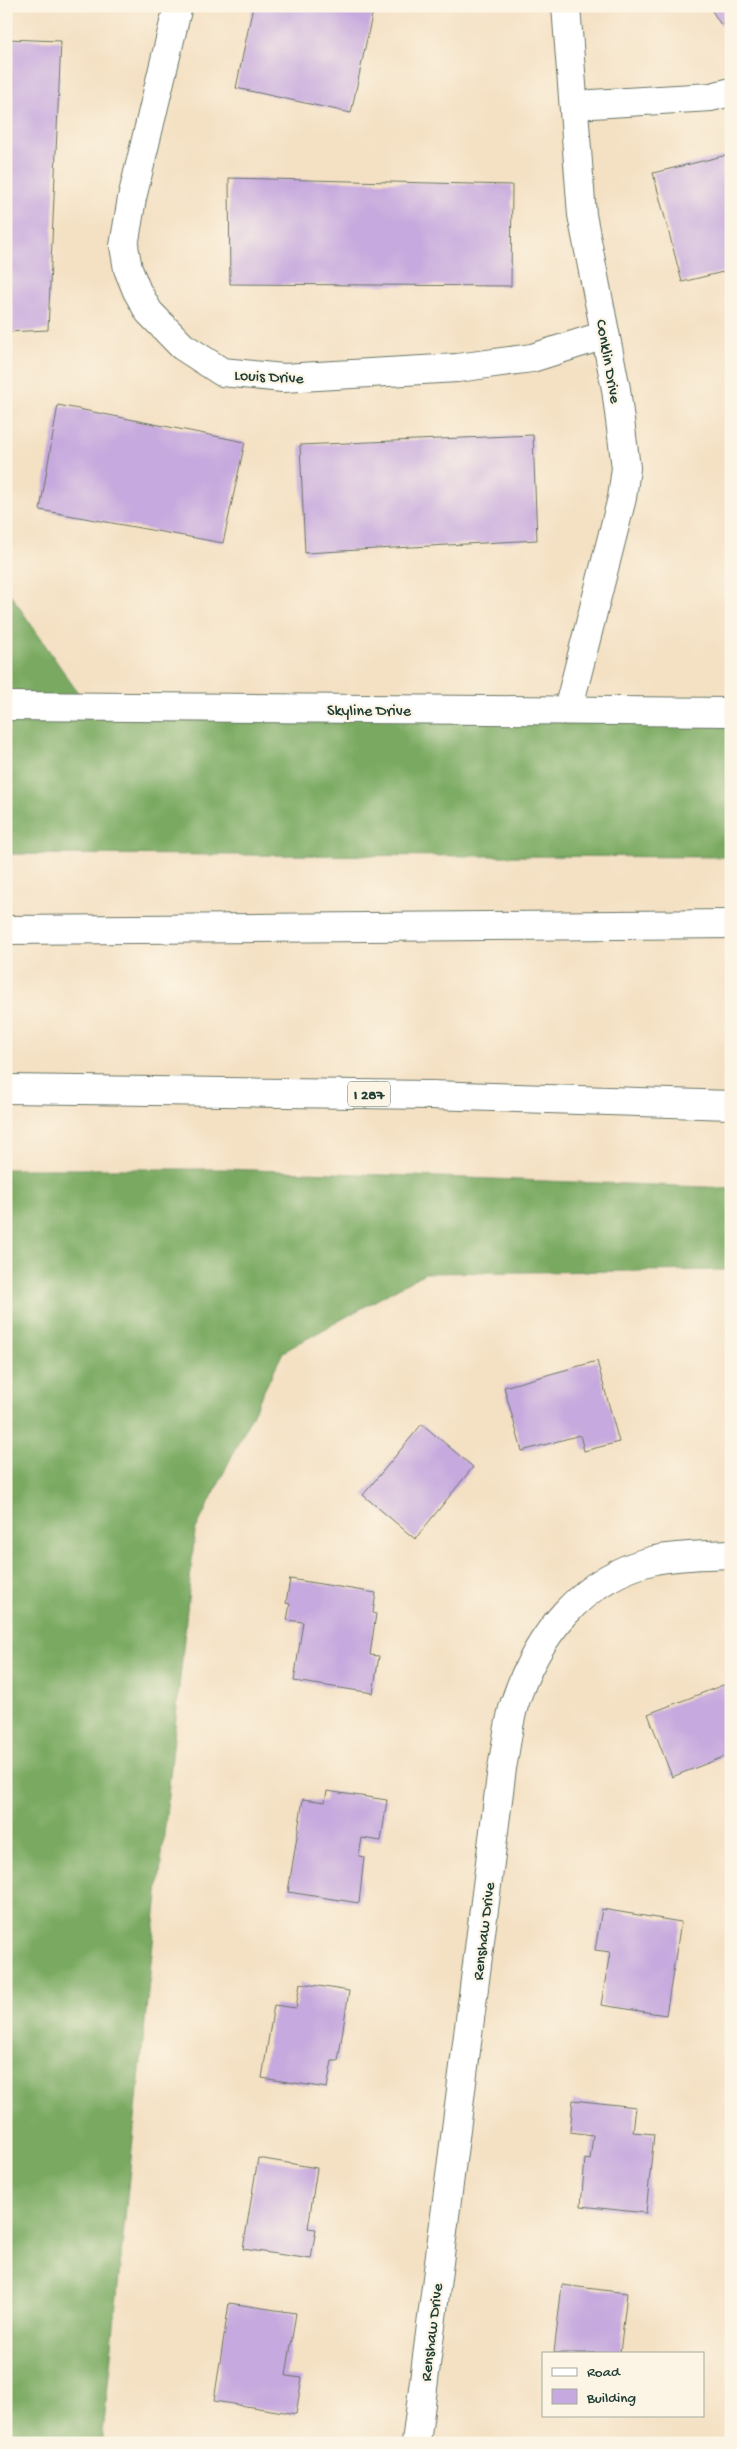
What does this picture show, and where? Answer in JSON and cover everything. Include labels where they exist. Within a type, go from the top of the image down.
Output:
[{"type":"main road","name":"Louis Drive","points":[[178,6],[132,198],[124,246],[128,269],[137,291],[149,312],[182,346],[222,372],[283,378],[457,368],[532,358],[605,335]]},
{"type":"main road","name":"Conklin Drive","points":[[566,6],[582,215],[616,389],[626,468],[622,498],[568,710]]},
{"type":"main road","points":[[575,105],[711,97],[731,92]]},
{"type":"main road","name":"Skyline Drive","points":[[6,706],[731,712]]},
{"type":"main road","points":[[6,930],[731,924]]},
{"type":"main road","name":"I 287","points":[[6,1089],[421,1095],[731,1105]]},
{"type":"main road","name":"Renshaw Drive","points":[[416,2443],[502,1768],[514,1706],[531,1662],[556,1621],[591,1588],[611,1576],[656,1560],[731,1554]]},
{"type":"green space","points":[[6,588],[87,706],[731,714],[731,857],[6,854]]},
{"type":"green space","points":[[6,1169],[226,1169],[731,1188],[731,1270],[425,1273],[283,1352],[195,1531],[102,2443],[6,2443]]},
{"type":"building","points":[[253,6],[374,6],[351,113],[236,88]]},
{"type":"building","points":[[709,6],[731,6],[731,19],[721,25]]},
{"type":"building","points":[[6,39],[61,41],[48,330],[6,332]]},
{"type":"building","points":[[731,154],[731,270],[682,282],[653,173]]},
{"type":"building","points":[[229,178],[512,185],[511,286],[230,284]]},
{"type":"building","points":[[58,405],[245,442],[223,543],[40,510]]},
{"type":"building","points":[[533,435],[537,540],[305,553],[300,445]]},
{"type":"building","points":[[597,1361],[619,1442],[584,1451],[580,1435],[522,1451],[504,1387]]},
{"type":"building","points":[[729,1393],[731,1393],[731,1454],[727,1454]]},
{"type":"building","points":[[422,1424],[473,1467],[415,1539],[363,1495]]},
{"type":"building","points":[[290,1579],[376,1593],[373,1613],[376,1614],[370,1655],[379,1656],[373,1693],[294,1681],[303,1622],[287,1620],[290,1604],[286,1603]]},
{"type":"building","points":[[731,1682],[731,1754],[672,1777],[648,1714]]},
{"type":"building","points":[[327,1791],[387,1800],[381,1841],[362,1838],[359,1856],[364,1857],[359,1903],[288,1892],[303,1799],[325,1802]]},
{"type":"building","points":[[602,1909],[681,1922],[666,2015],[601,2005],[610,1952],[595,1950]]},
{"type":"building","points":[[300,1983],[349,1991],[338,2061],[332,2061],[327,2088],[262,2078],[274,2005],[296,2008]]},
{"type":"building","points":[[573,2100],[636,2107],[633,2132],[654,2134],[646,2213],[581,2206],[585,2159],[590,2160],[593,2135],[570,2132]]},
{"type":"building","points":[[258,2158],[317,2168],[308,2228],[316,2229],[311,2259],[243,2249]]},
{"type":"building","points":[[562,2285],[627,2293],[620,2352],[554,2352]]},
{"type":"building","points":[[229,2303],[296,2313],[286,2376],[302,2378],[296,2414],[214,2401]]}]
